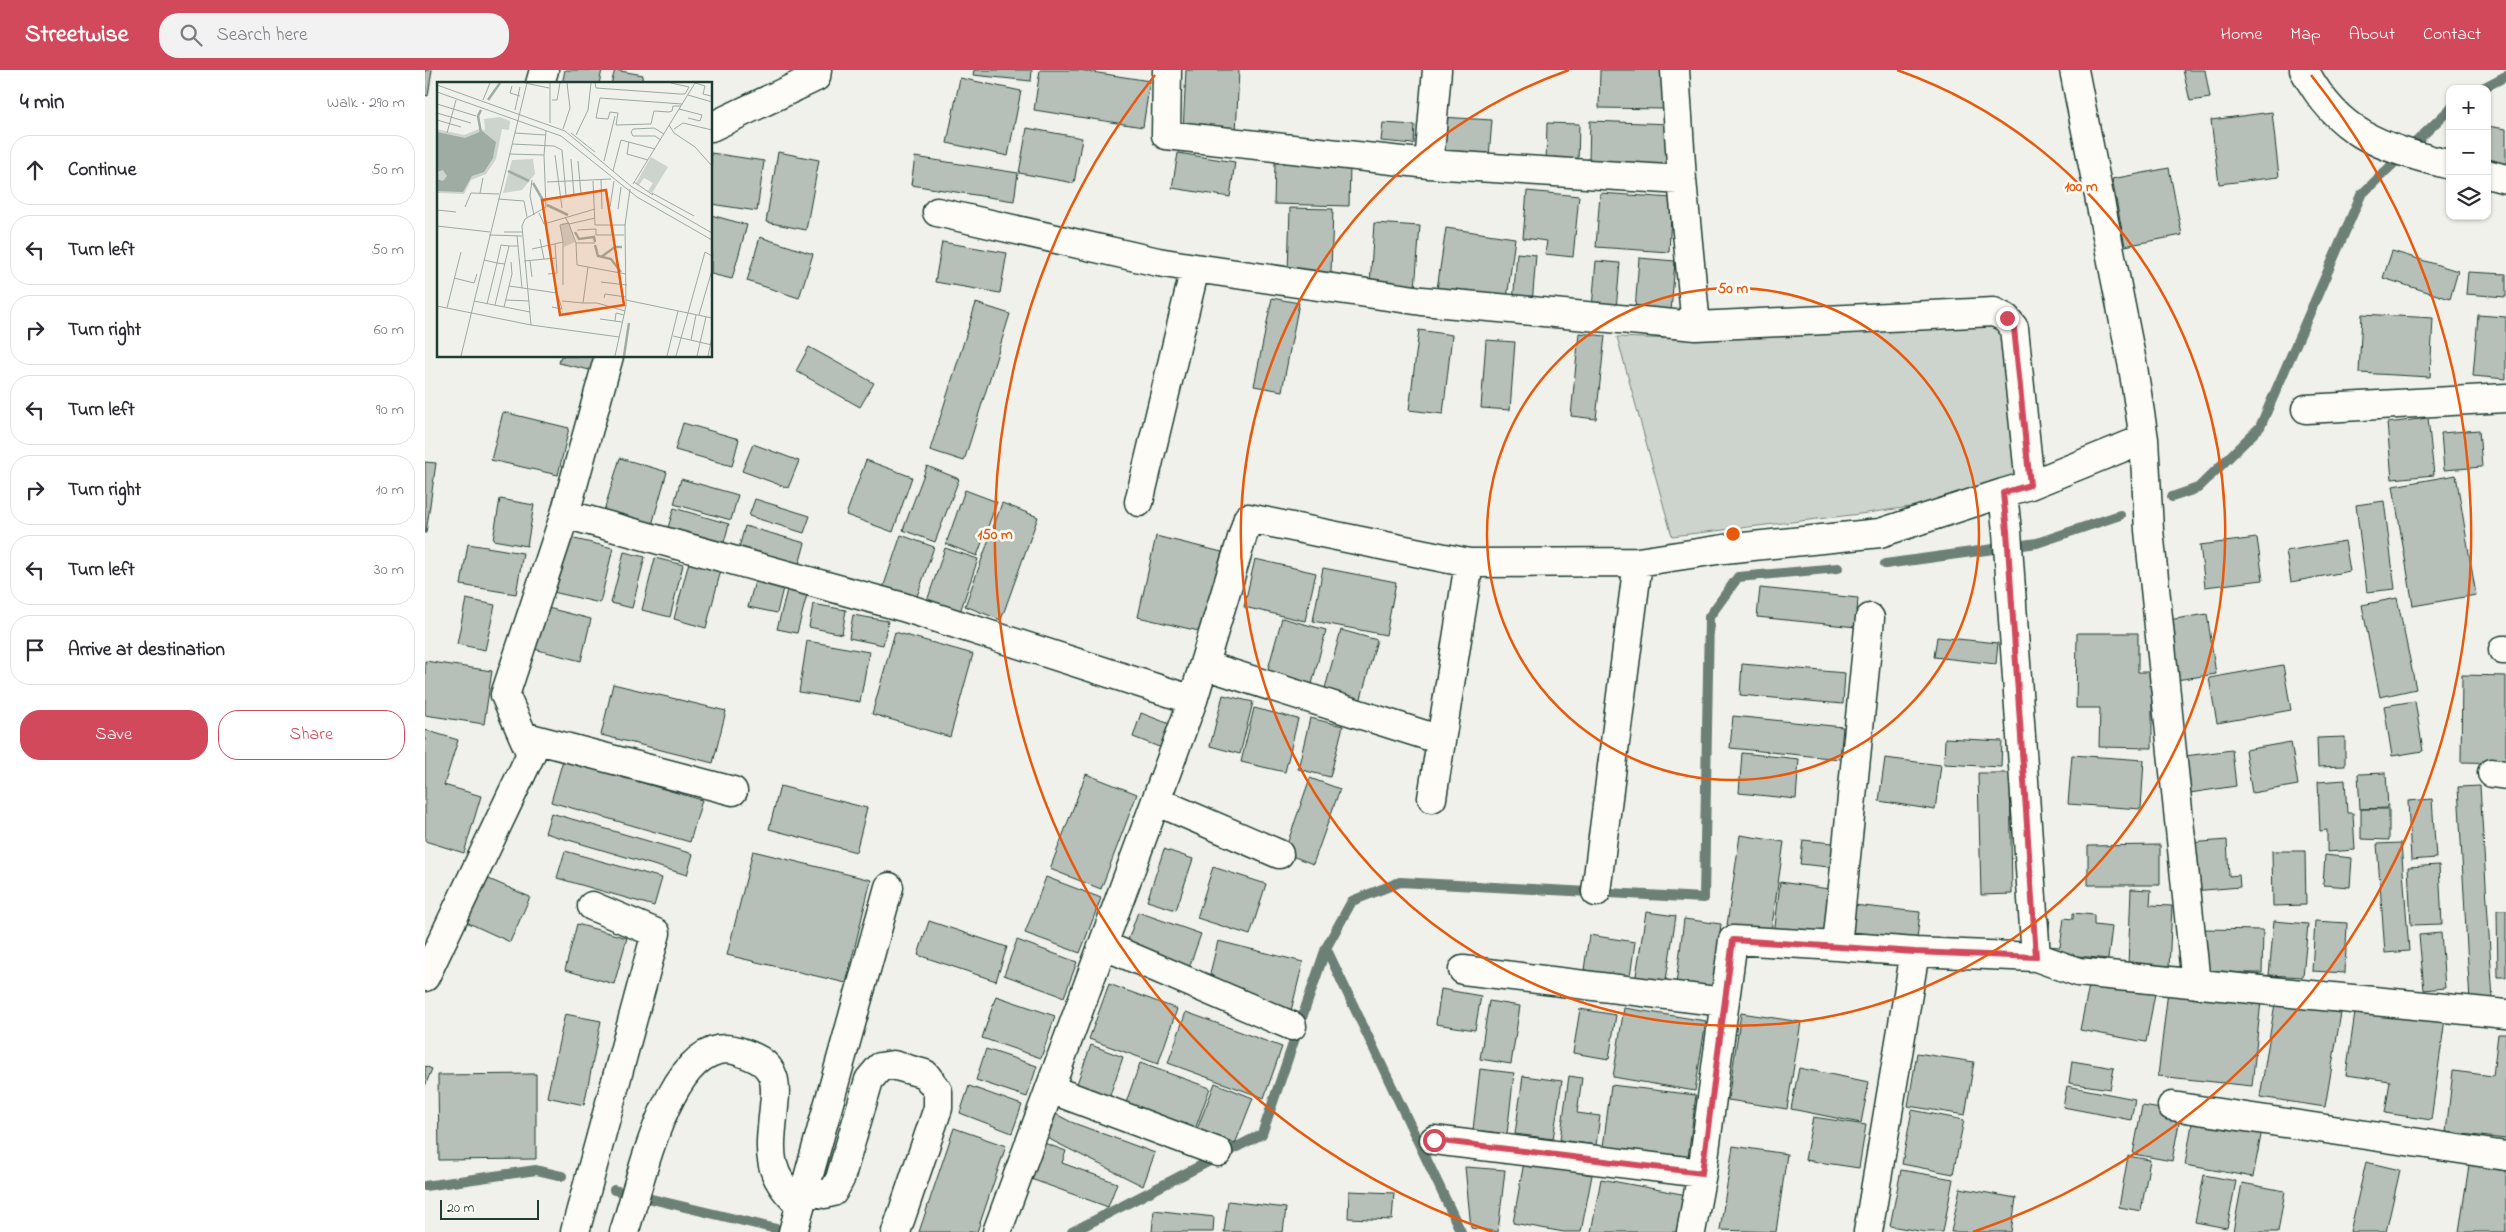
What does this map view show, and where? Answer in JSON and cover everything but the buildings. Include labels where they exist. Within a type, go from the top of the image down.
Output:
[{"type":"street","points":[[713,126],[816,77],[817,70]]},
{"type":"street","points":[[1167,70],[1166,135],[1429,164],[1682,180]]},
{"type":"street","points":[[1429,164],[1437,70]]},
{"type":"street","points":[[1675,70],[1682,180],[1696,326]]},
{"type":"street","points":[[2074,70],[2133,367],[2144,439],[2149,530],[2196,984]]},
{"type":"street","points":[[2304,70],[2316,92],[2338,119],[2360,135],[2390,147],[2446,164]]},
{"type":"street","points":[[2491,175],[2506,179]]},
{"type":"street","points":[[937,212],[1158,262],[1422,301],[1696,326],[1993,312],[2007,318],[2014,328],[2030,485]]},
{"type":"street","points":[[1139,502],[1195,268]]},
{"type":"street","points":[[425,977],[531,754],[505,695],[565,514],[608,358]]},
{"type":"street","points":[[2306,409],[2506,398]]},
{"type":"street","points":[[997,1232],[1193,700],[1249,518],[1469,563],[1638,562],[1723,549],[1880,533],[2030,485],[2144,439]]},
{"type":"street","points":[[2003,493],[2036,957]]},
{"type":"street","points":[[565,514],[903,607],[1193,700]]},
{"type":"street","points":[[1596,892],[1638,562]]},
{"type":"street","points":[[1432,798],[1469,563]]},
{"type":"street","points":[[1837,946],[1870,618]]},
{"type":"street","points":[[1204,665],[1441,740]]},
{"type":"street","points":[[523,736],[733,791]]},
{"type":"street","points":[[1156,801],[1279,854]]},
{"type":"street","points":[[793,1232],[801,1197],[889,887]]},
{"type":"street","points":[[575,1232],[656,933],[593,906]]},
{"type":"street","points":[[1691,1232],[1702,1173],[1733,940],[1915,952],[2036,957],[2078,972],[2506,1014]]},
{"type":"street","points":[[1103,945],[1291,1026]]},
{"type":"street","points":[[1868,1232],[1915,952]]},
{"type":"street","points":[[1463,970],[1725,1002]]},
{"type":"street","points":[[624,1232],[659,1116],[685,1073],[706,1054],[731,1049],[757,1057],[773,1076],[775,1098],[769,1152],[773,1170],[788,1194],[801,1197],[833,1192],[839,1179],[869,1080],[881,1067],[893,1065],[925,1074],[939,1091],[938,1108],[896,1232]]},
{"type":"street","points":[[1050,1089],[1218,1152]]},
{"type":"street","points":[[2172,1106],[2506,1156]]},
{"type":"street","points":[[1434,1140],[1702,1173]]},
{"type":"shaded area","points":[[2022,319],[2038,489],[1860,514],[1672,536],[1617,337],[1702,340]]},
{"type":"waterway","points":[[2489,85],[2506,76]]},
{"type":"waterway","points":[[2172,497],[2198,488],[2260,427],[2361,195],[2446,113]]},
{"type":"waterway","points":[[1885,564],[2037,543],[2120,515]]},
{"type":"waterway","points":[[1072,1232],[1262,1134],[1326,948],[1352,901],[1400,882],[1704,898],[1709,617],[1738,577],[1838,568]]},
{"type":"waterway","points":[[1326,948],[1461,1232]]},
{"type":"waterway","points":[[425,1186],[536,1170],[562,1176]]},
{"type":"waterway","points":[[614,1190],[785,1231]]},
{"type":"route","points":[[1434,1140],[1702,1173],[1733,940],[1915,952],[2036,957],[2003,493],[2030,485],[2014,328],[2007,318]]}]
